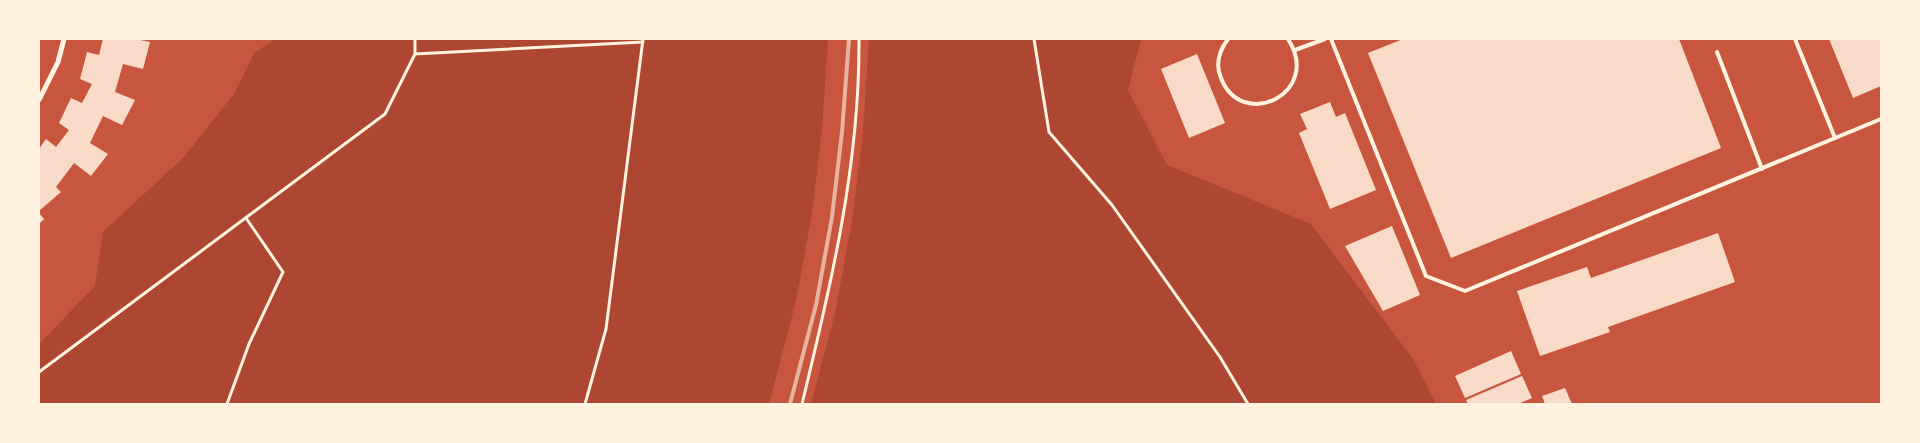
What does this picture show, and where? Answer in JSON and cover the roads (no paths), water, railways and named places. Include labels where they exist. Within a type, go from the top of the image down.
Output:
[{"type":"street","points":[[39,100],[58,62],[64,39]]},
{"type":"lane","points":[[1228,39],[1222,47],[1218,59],[1219,72],[1224,85],[1232,94],[1243,101],[1256,104],[1269,103],[1280,97],[1290,88],[1297,70],[1295,51],[1290,39]]},
{"type":"lane","points":[[1295,51],[1325,39]]},
{"type":"lane","points":[[1331,39],[1426,276],[1465,291],[1881,119]]},
{"type":"lane","points":[[1795,39],[1835,138]]},
{"type":"lane","points":[[1717,52],[1762,168]]},
{"type":"railway","points":[[790,404],[816,305],[832,217],[842,132],[849,39]]}]
